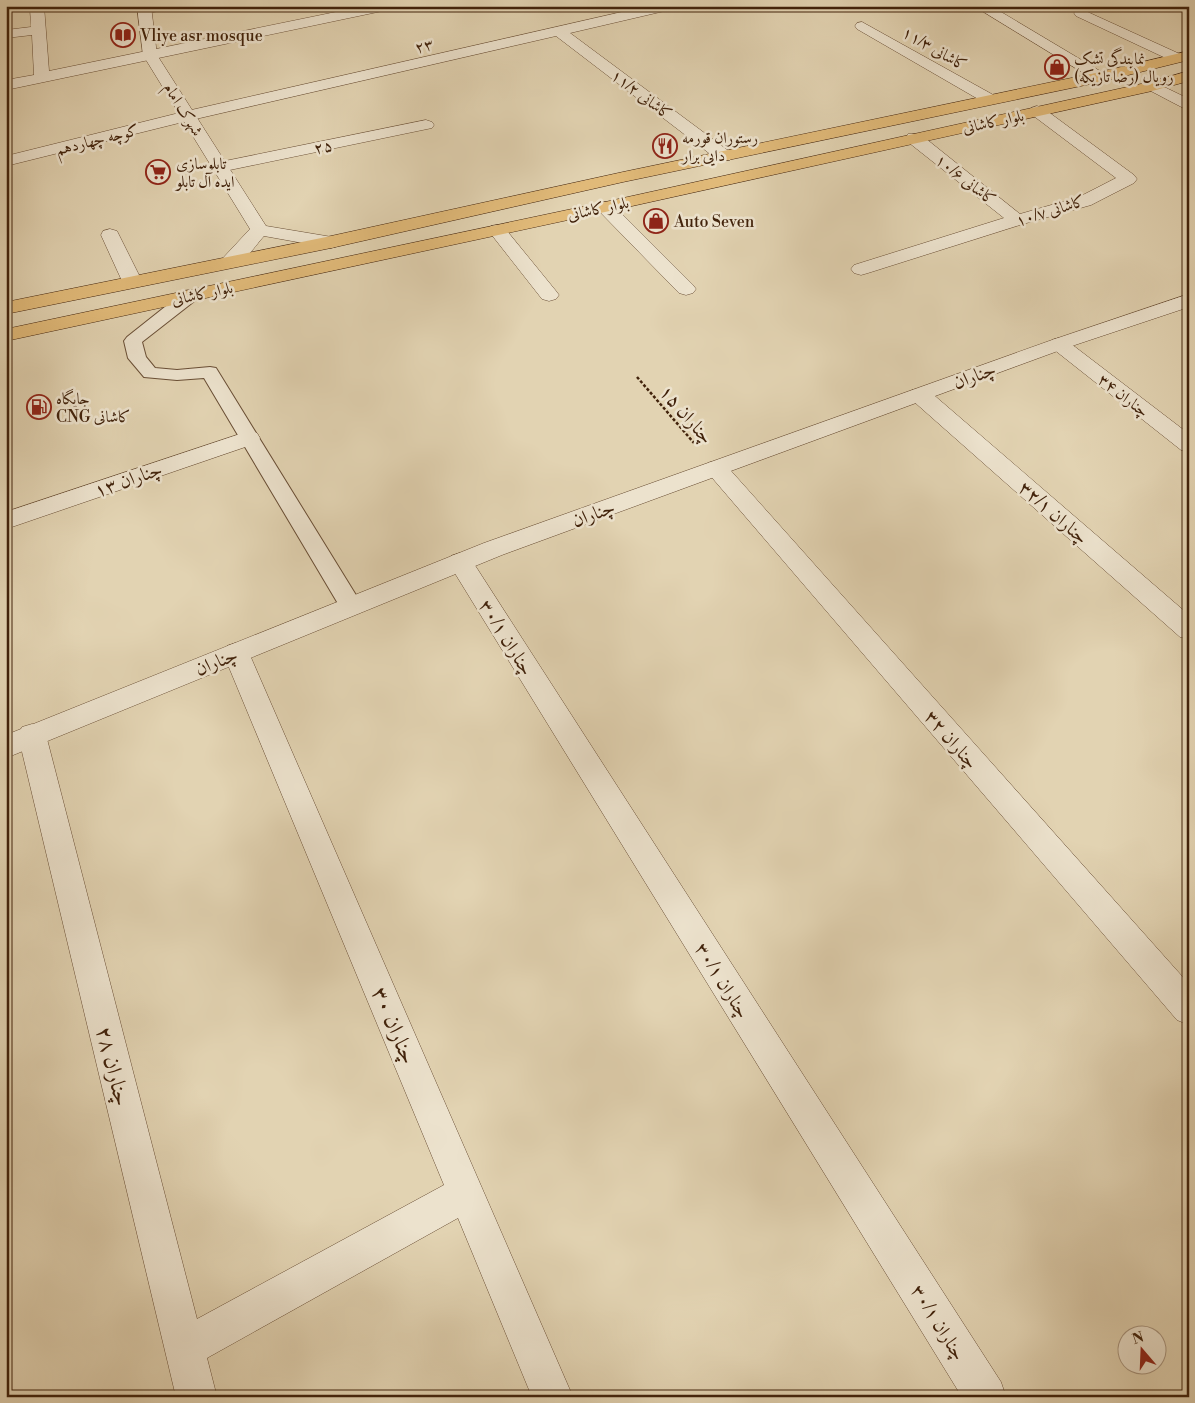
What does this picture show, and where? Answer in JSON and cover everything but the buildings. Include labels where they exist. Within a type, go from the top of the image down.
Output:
[{"type":"main road","name":"بلوار کاشانی","points":[[6,308],[331,242],[724,156],[1100,77],[1183,56]]},
{"type":"main road","name":"بلوار کاشانی","points":[[6,335],[605,207],[1152,86],[1189,76]]},
{"type":"main road","points":[[894,120],[914,138]]},
{"type":"street","points":[[37,6],[42,78]]},
{"type":"street","points":[[144,8],[163,6]]},
{"type":"street","points":[[6,85],[387,6]]},
{"type":"street","name":"۲۳","points":[[187,116],[668,6]]},
{"type":"street","points":[[981,6],[1100,77]]},
{"type":"street","name":"شهرک امام","points":[[144,8],[150,55],[260,230]]},
{"type":"street","points":[[1081,13],[1183,56]]},
{"type":"street","name":"۱۱/۳ کاشانی","points":[[862,26],[991,100]]},
{"type":"street","points":[[6,34],[38,30]]},
{"type":"street","name":"۱۱/۲ کاشانی","points":[[560,32],[724,156]]},
{"type":"street","points":[[1152,86],[1189,106]]},
{"type":"street","name":"۱۰/۷ کاشانی","points":[[861,269],[1017,220],[1085,201],[1128,179],[1037,111]]},
{"type":"street","name":"کوچه چهاردهم","points":[[6,161],[187,116]]},
{"type":"street","name":"۲۵","points":[[220,166],[426,125]]},
{"type":"street","name":"۱۰/۶ کاشانی","points":[[914,138],[1017,220]]},
{"type":"street","points":[[605,207],[686,289]]},
{"type":"street","points":[[230,262],[260,230],[331,242]]},
{"type":"street","points":[[497,230],[549,295]]},
{"type":"street","points":[[110,235],[132,281]]},
{"type":"street","name":"چناران","points":[[19,741],[460,562],[1059,344],[1189,300]]},
{"type":"street","name":"چناران ۳۴","points":[[1059,344],[1189,445]]},
{"type":"street","name":"چناران ۳۲/۱","points":[[920,394],[1189,630]]},
{"type":"street","name":"چناران ۱۳","points":[[6,521],[249,438]]},
{"type":"street","name":"چناران ۳۲","points":[[716,468],[1189,1009]]},
{"type":"street","name":"چناران ۳۰/۱","points":[[460,562],[986,1397]]},
{"type":"street","name":"چناران ۳۰","points":[[236,653],[553,1397]]},
{"type":"street","name":"چناران ۲۸","points":[[19,741],[197,1397]]},
{"type":"street","points":[[184,1348],[466,1193]]},
{"type":"lane","points":[[191,295],[133,341],[137,358],[150,373],[210,372],[351,606]]},
{"type":"path","name":"چناران ۱۵","points":[[637,377],[716,468]]},
{"type":"place","name":"Vliye asr mosque","points":[[123,35]]},
{"type":"place","name":"نمایندگی تشک رویال (رضا تازیکه)","points":[[1057,67]]},
{"type":"place","name":"رستوران قورمه دایی برار","points":[[665,146]]},
{"type":"place","name":"تابلوسازی ایده آل تابلو","points":[[158,172]]},
{"type":"place","name":"Auto Seven","points":[[656,221]]},
{"type":"place","name":"جایگاه CNG کاشانی","points":[[39,407]]}]
